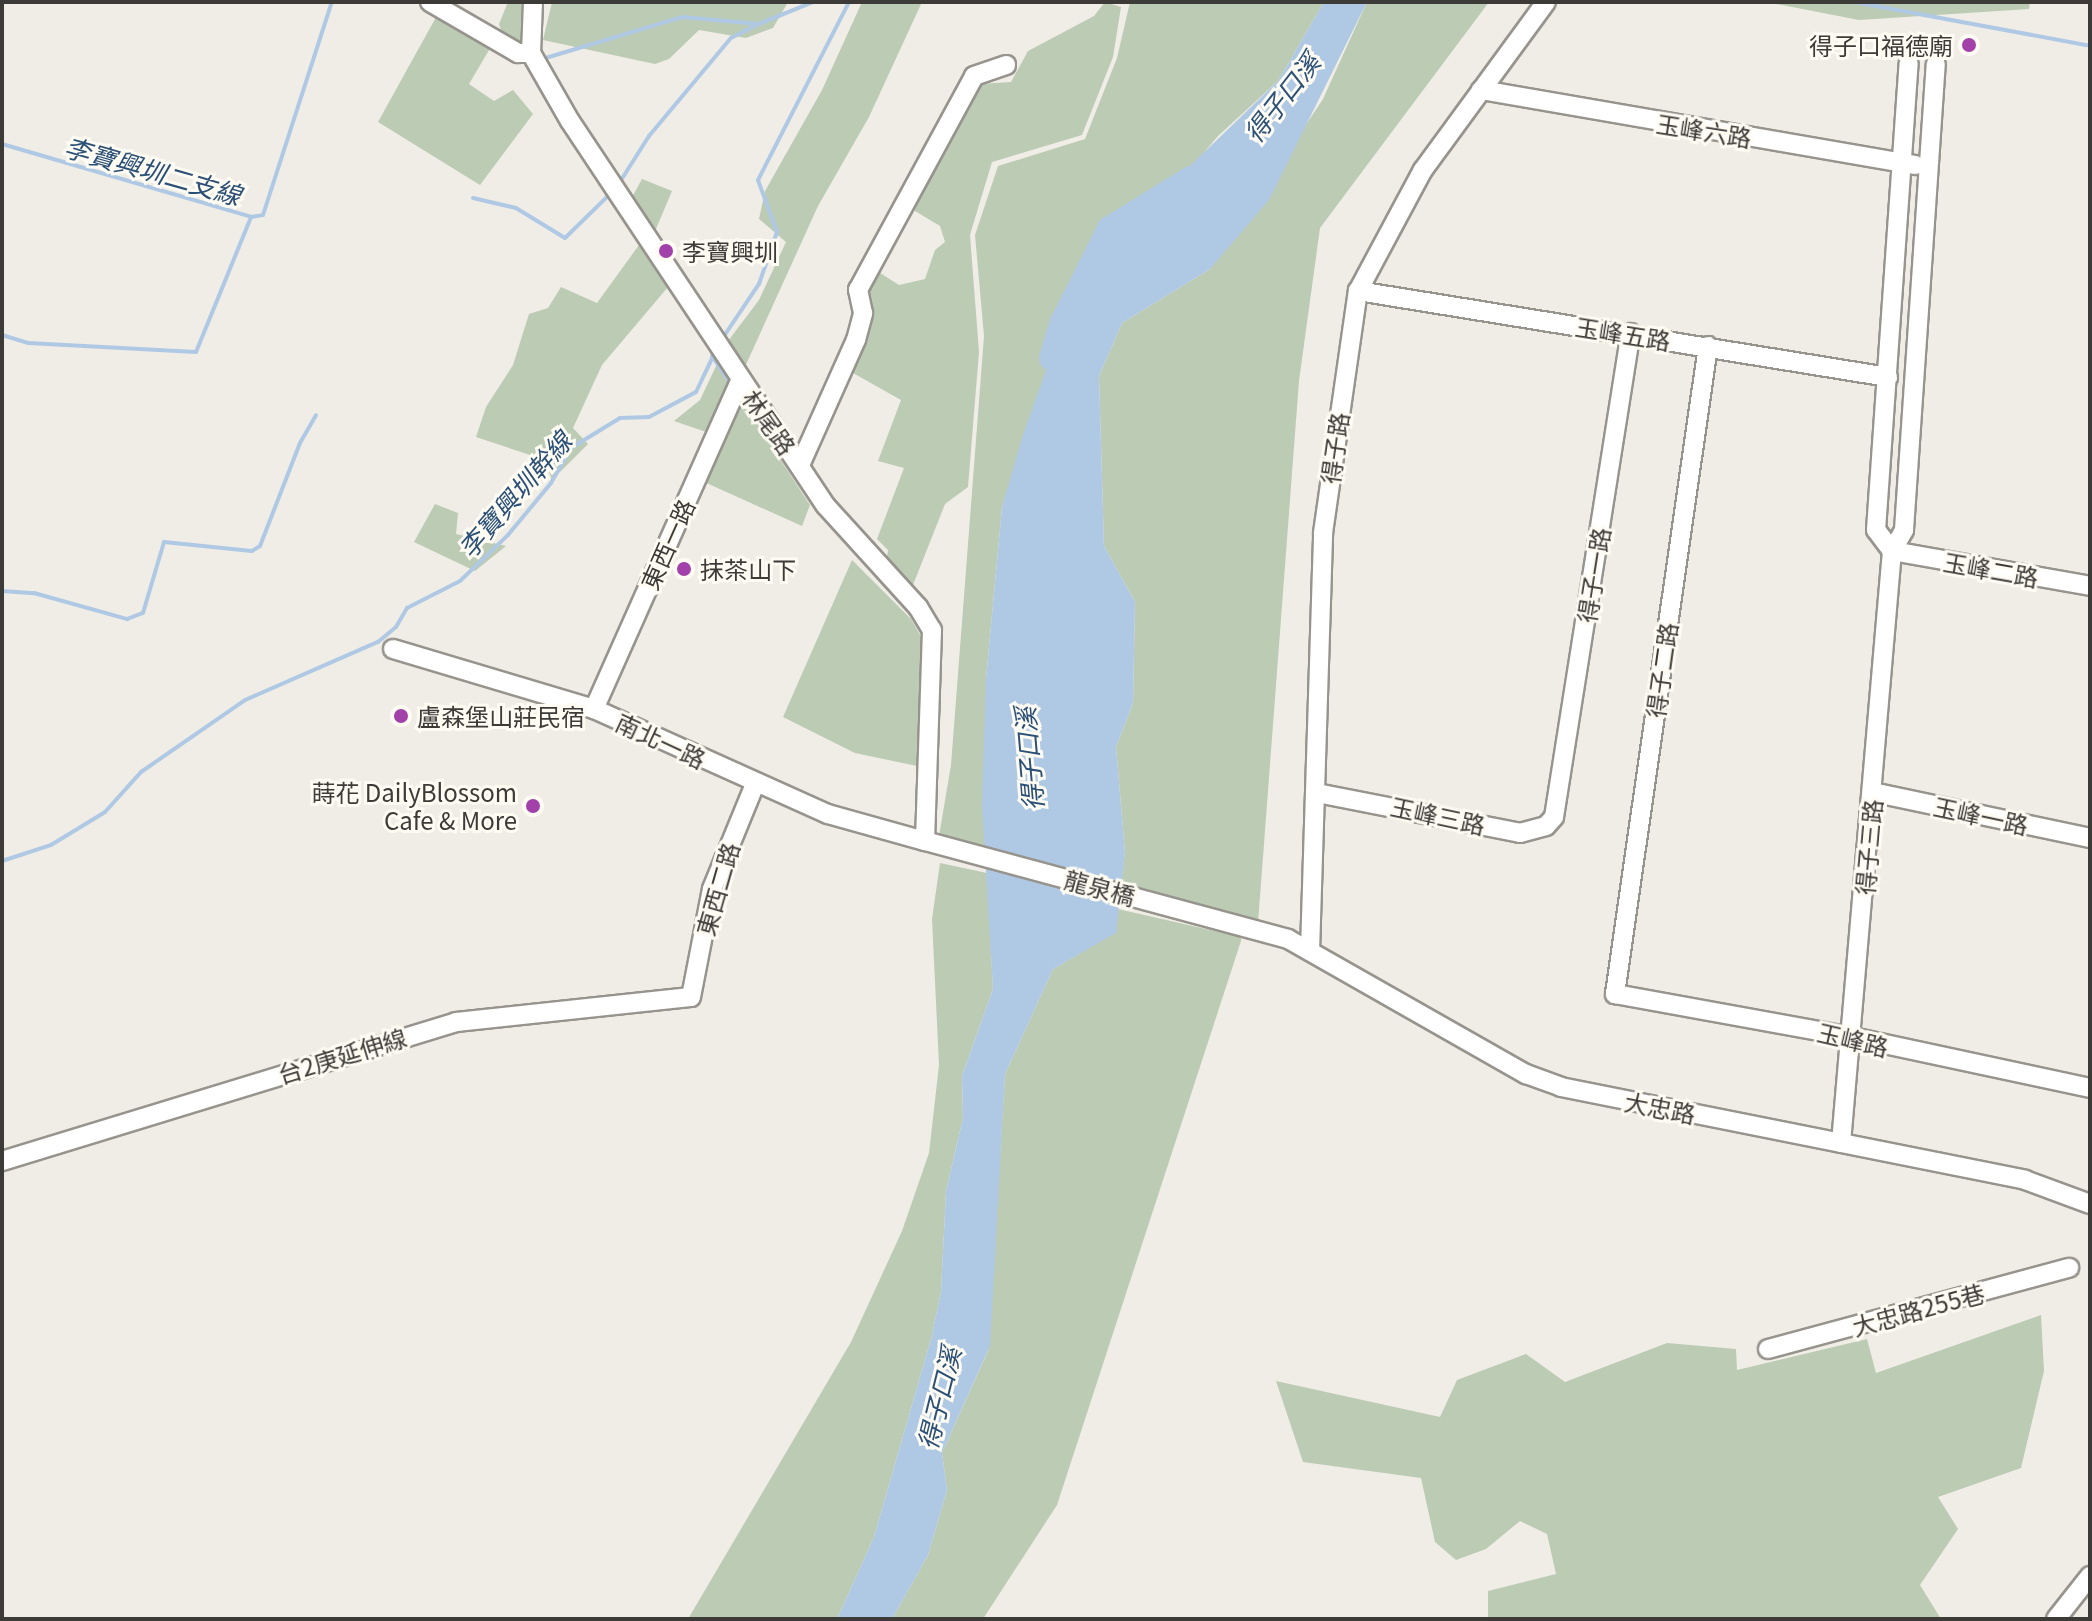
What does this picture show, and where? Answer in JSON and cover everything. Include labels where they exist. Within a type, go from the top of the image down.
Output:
[{"type":"street","points":[[430,2],[518,53],[531,53],[533,2]]},
{"type":"street","name":"得子路","points":[[1310,951],[1323,533],[1358,291],[1423,170],[1546,2]]},
{"type":"street","name":"林尾路","points":[[531,53],[570,121],[826,506],[918,607],[932,630],[933,843]]},
{"type":"street","points":[[1909,63],[1876,530],[1892,551],[1904,530],[1936,64]]},
{"type":"street","points":[[800,465],[856,340],[863,313],[858,290],[974,76],[1006,65]]},
{"type":"street","name":"玉峰六路","points":[[1481,90],[1928,167]]},
{"type":"street","name":"玉峰五路","points":[[1358,291],[1888,377]]},
{"type":"street","name":"得子一路","points":[[1554,817],[1631,333]]},
{"type":"street","name":"得子二路","points":[[1615,994],[1708,346]]},
{"type":"street","name":"東西一路","points":[[594,709],[741,379]]},
{"type":"street","name":"玉峰二路","points":[[1892,551],[2090,586]]},
{"type":"street","name":"得子三路","points":[[1841,1143],[1892,551]]},
{"type":"street","name":"南北一路","points":[[393,649],[594,709],[755,784],[828,814],[933,843]]},
{"type":"street","name":"東西二路","points":[[691,997],[712,889],[755,784]]},
{"type":"street","name":"玉峰一路","points":[[1872,792],[2090,838]]},
{"type":"street","name":"玉峰三路","points":[[1317,793],[1520,833],[1546,826],[1554,817]]},
{"type":"street","name":"龍泉橋","points":[[933,843],[1260,929]]},
{"type":"street","name":"大忠路","points":[[1260,929],[1310,951],[1526,1074],[1561,1087],[2025,1180],[2090,1204]]},
{"type":"street","name":"玉峰路","points":[[1615,994],[1852,1037],[2090,1088]]},
{"type":"street","name":"台2庚延伸線","points":[[2,1161],[456,1022],[691,997]]},
{"type":"street","name":"大忠路255巷","points":[[1768,1349],[2069,1268]]},
{"type":"street","points":[[2056,1619],[2090,1576]]},
{"type":"green space","points":[[508,2],[531,2],[523,43],[503,36],[499,24]]},
{"type":"green space","points":[[552,2],[788,2],[773,28],[746,38],[699,30],[669,59],[655,64],[543,40]]},
{"type":"green space","points":[[862,2],[922,2],[869,117],[818,206],[744,369],[728,341],[759,300],[786,242],[759,219],[765,191],[822,90]]},
{"type":"green space","points":[[1105,2],[1121,7],[1113,57],[1082,135],[992,162],[970,235],[979,352],[968,487],[945,504],[913,585],[886,564],[888,550],[877,539],[904,468],[878,461],[901,400],[853,373],[867,329],[863,290],[877,271],[899,285],[925,279],[935,250],[945,242],[940,226],[915,211],[913,203],[979,84],[1011,82],[1028,51],[1094,16]]},
{"type":"green space","points":[[1130,2],[1324,2],[1278,81],[1218,136],[1065,317],[1002,507],[986,679],[986,849],[939,836],[951,765],[984,336],[975,235],[998,166],[1085,139],[1117,58]]},
{"type":"green space","points":[[1367,2],[1489,2],[1320,228],[1299,381],[1258,923],[1121,884],[1125,852],[1116,747],[1133,703],[1135,602],[1104,546],[1099,376],[1122,323],[1210,269],[1323,99]]},
{"type":"green space","points":[[1766,2],[2030,2],[2029,9],[1859,20]]},
{"type":"green space","points":[[440,10],[495,40],[469,84],[494,101],[513,90],[533,114],[480,185],[378,122]]},
{"type":"green space","points":[[642,179],[672,191],[653,236],[630,201]]},
{"type":"green space","points":[[639,245],[668,287],[602,365],[573,428],[588,444],[552,480],[548,469],[531,466],[530,455],[476,437],[486,407],[513,365],[529,314],[548,308],[561,287],[597,303]]},
{"type":"green space","points":[[717,364],[734,387],[712,434],[674,421],[700,400]]},
{"type":"green space","points":[[742,401],[810,505],[802,526],[702,481]]},
{"type":"green space","points":[[435,504],[458,513],[456,534],[506,546],[475,571],[414,542]]},
{"type":"green space","points":[[852,560],[911,619],[923,640],[917,766],[855,753],[783,717]]},
{"type":"green space","points":[[940,863],[987,873],[993,989],[962,1076],[963,1118],[946,1191],[941,1292],[931,1339],[874,1537],[837,1619],[688,1619],[851,1342],[902,1231],[929,1153],[939,1065],[932,919]]},
{"type":"green space","points":[[1118,909],[1241,937],[1241,941],[1057,1505],[983,1619],[892,1619],[928,1555],[947,1490],[942,1453],[988,1351],[1005,1074],[1053,969],[1115,933]]},
{"type":"green space","points":[[2041,1315],[2044,1371],[2021,1468],[1938,1497],[1958,1529],[1920,1585],[1941,1619],[1488,1619],[1488,1591],[1556,1574],[1547,1534],[1520,1521],[1486,1549],[1456,1560],[1435,1542],[1421,1478],[1303,1462],[1276,1381],[1440,1417],[1457,1380],[1526,1354],[1565,1382],[1667,1343],[1736,1349],[1737,1370],[1867,1339],[1876,1373]]},
{"type":"water","points":[[1324,2],[1367,2],[1269,200],[1210,269],[1122,323],[1099,376],[1104,546],[1135,602],[1133,703],[1116,747],[1125,852],[1116,933],[1053,969],[1005,1074],[990,1346],[942,1453],[947,1490],[928,1555],[892,1619],[837,1619],[874,1537],[931,1339],[941,1292],[946,1191],[963,1118],[962,1076],[993,989],[982,804],[986,679],[1002,507],[1023,435],[1065,317],[1106,247],[1278,81]]},
{"type":"waterway","name":"李寶興圳二支線","points":[[2,144],[251,217],[263,215],[332,2]]},
{"type":"waterway","name":"李寶興圳二支線","points":[[539,60],[682,17],[759,24],[813,2]]},
{"type":"waterway","name":"李寶興圳幹線","points":[[722,339],[759,284],[777,232],[758,180],[849,2]]},
{"type":"waterway","points":[[1854,2],[2087,45]]},
{"type":"waterway","points":[[618,185],[649,136],[731,38],[757,25]]},
{"type":"waterway","name":"得子口溪","points":[[1052,358],[1063,322],[1110,229],[1191,179]]},
{"type":"waterway","points":[[473,198],[516,208],[565,238],[612,192]]},
{"type":"waterway","points":[[2,335],[28,343],[196,352],[251,217]]},
{"type":"waterway","name":"李寶興圳幹線","points":[[2,861],[51,845],[105,812],[141,772],[245,700],[378,642],[396,627],[407,608],[460,581],[508,535],[551,483],[571,448],[620,418],[649,417],[696,392],[716,350]]},
{"type":"waterway","points":[[712,356],[727,378]]},
{"type":"waterway","points":[[2,591],[34,593],[127,619],[143,613],[164,542],[252,551],[260,546],[300,443],[316,415]]},
{"type":"place","name":"得子口福德廟","points":[[1969,45]]},
{"type":"place","name":"李寶興圳","points":[[666,251]]},
{"type":"place","name":"抹茶山下","points":[[684,569]]},
{"type":"place","name":"盧森堡山莊民宿","points":[[401,716]]},
{"type":"place","name":"蒔花 DailyBlossom Cafe & More","points":[[533,806]]}]
